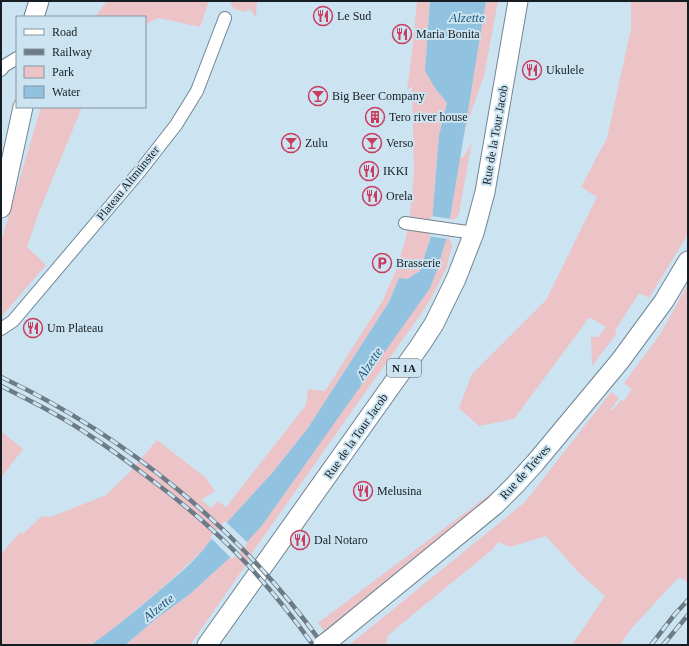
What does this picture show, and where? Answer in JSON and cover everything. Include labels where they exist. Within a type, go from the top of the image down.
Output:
[{"type":"main road","points":[[34,16],[39,1]]},
{"type":"main road","name":"Rue de la Tour Jacob","points":[[207,645],[424,339],[434,324],[456,279],[474,233],[485,192],[518,1]]},
{"type":"main road","points":[[1,208],[23,108]]},
{"type":"main road","name":"Rue de Trèves","points":[[327,642],[495,505],[515,485],[620,361],[664,301],[688,261]]},
{"type":"street","name":"Plateau Altmünster","points":[[1,329],[13,321],[176,125],[197,91],[225,18]]},
{"type":"street","points":[[1,70],[4,66],[16,59]]},
{"type":"street","points":[[405,223],[474,233]]},
{"type":"green space","points":[[107,1],[209,1],[200,27],[159,18],[146,24],[146,16],[96,16]]},
{"type":"green space","points":[[233,1],[257,1],[256,18],[250,9],[244,12],[235,9],[230,4]]},
{"type":"green space","points":[[417,1],[430,1],[425,71],[435,88],[447,103],[439,135],[431,236],[420,271],[407,279],[399,279],[389,302],[308,428],[273,472],[203,550],[169,582],[110,632],[91,645],[1,645],[1,552],[2,553],[20,532],[23,534],[42,516],[51,517],[106,495],[129,473],[157,440],[205,477],[215,491],[201,500],[211,508],[218,501],[226,507],[306,405],[308,389],[325,391],[383,300],[396,270],[406,238],[414,173],[412,86],[407,90]]},
{"type":"green space","points":[[486,1],[498,1],[484,76],[465,129]]},
{"type":"green space","points":[[631,1],[688,1],[688,234],[649,298],[639,293],[615,331],[617,333],[592,366],[591,337],[598,337],[606,327],[591,318],[587,319],[514,419],[479,426],[459,408],[472,374],[546,300],[597,197],[581,187],[607,138],[631,29]]},
{"type":"green space","points":[[41,108],[82,108],[39,212],[27,247],[46,265],[1,317],[1,242]]},
{"type":"green space","points":[[472,141],[459,214],[452,220],[449,239],[452,247],[446,269],[425,308],[254,550],[243,569],[190,645],[125,645],[157,618],[190,594],[247,542],[447,236],[460,158],[462,158],[466,153]]},
{"type":"green space","points":[[688,284],[688,581],[687,582],[679,577],[631,629],[620,645],[572,645],[605,596],[579,573],[546,536],[510,547],[498,542],[493,549],[388,635],[386,645],[349,645],[525,502],[611,392],[619,398],[611,409],[613,410],[621,400],[624,401],[632,389],[624,383],[661,333]]},
{"type":"green space","points":[[1,431],[23,449],[1,478]]},
{"type":"green space","points":[[494,491],[496,493],[325,632],[318,623]]},
{"type":"water","name":"Alzette","points":[[430,1],[486,1],[447,236],[430,288],[263,524],[247,542],[190,594],[157,618],[125,645],[91,645],[137,610],[190,563],[273,472],[308,428],[389,302],[399,278],[407,279],[420,271],[431,236],[439,135],[447,103],[435,88],[425,71]]},
{"type":"pier","points":[[431,216],[452,219],[448,239],[429,236]]},
{"type":"pier","points":[[225,521],[248,543],[232,559],[210,537]]},
{"type":"railway","points":[[1,377],[48,401],[94,428],[137,458],[179,491],[219,526],[256,563],[291,603],[323,645]]},
{"type":"railway","points":[[1,386],[35,403],[78,428],[110,449],[186,507],[212,529],[248,565],[282,604],[313,645]]},
{"type":"railway","points":[[651,645],[688,600]]},
{"type":"railway","points":[[663,645],[688,615]]},
{"type":"place","name":"Le Sud","points":[[323,16]]},
{"type":"place","name":"Maria Bonita","points":[[402,34]]},
{"type":"place","name":"Ukulele","points":[[532,70]]},
{"type":"place","name":"Big Beer Company","points":[[318,96]]},
{"type":"place","name":"Tero river house","points":[[375,117]]},
{"type":"place","name":"Zulu","points":[[291,143]]},
{"type":"place","name":"Verso","points":[[372,143]]},
{"type":"place","name":"IKKI","points":[[369,171]]},
{"type":"place","name":"Orela","points":[[372,196]]},
{"type":"place","name":"Brasserie","points":[[382,263]]},
{"type":"place","name":"Um Plateau","points":[[33,328]]},
{"type":"place","name":"Melusina","points":[[363,491]]},
{"type":"place","name":"Dal Notaro","points":[[300,540]]}]
